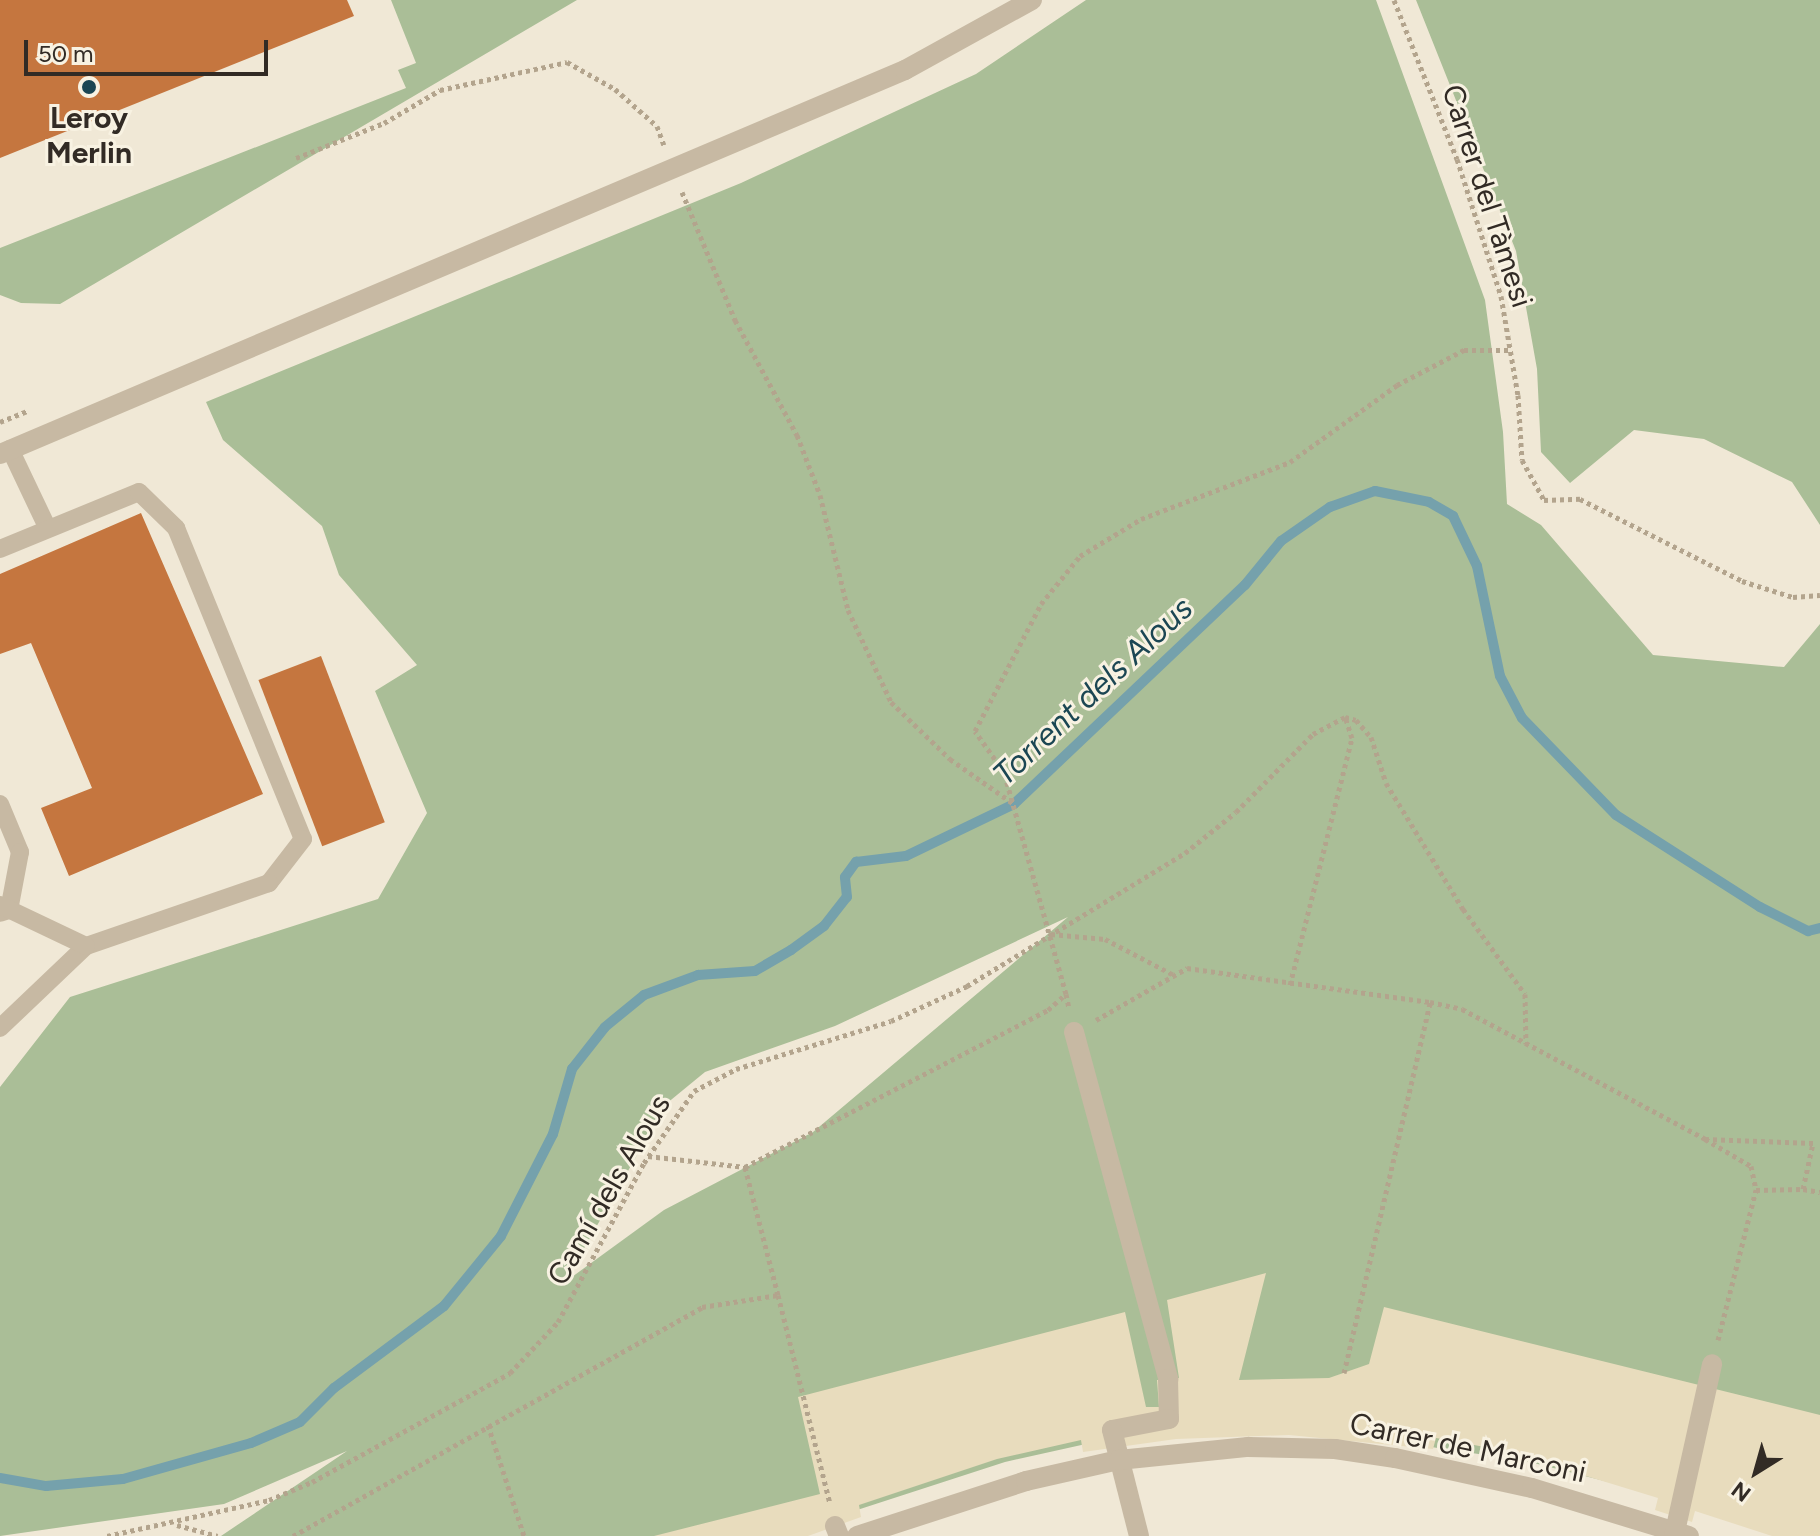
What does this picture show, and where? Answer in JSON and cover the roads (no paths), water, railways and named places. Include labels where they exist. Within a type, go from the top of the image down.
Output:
[{"type":"street","points":[[5,452],[905,70],[1032,0]]},
{"type":"street","points":[[1074,1032],[1168,1379],[1169,1419],[1112,1430],[1139,1536]]},
{"type":"street","points":[[1680,1534],[1712,1364]]},
{"type":"street","name":"Carrer de Marconi","points":[[857,1536],[1026,1481],[1119,1460],[1190,1449],[1335,1449],[1532,1488],[1680,1534]]},
{"type":"lane","points":[[5,452],[47,527]]},
{"type":"lane","points":[[0,549],[47,527],[139,492],[176,528],[303,839],[269,883],[86,946],[0,1028]]},
{"type":"lane","points":[[0,804],[20,852],[3,909],[86,946]]},
{"type":"waterway","name":"Torrent dels Alous","points":[[0,1478],[46,1486],[123,1479],[251,1443],[300,1422],[334,1388],[444,1306],[501,1236],[553,1134],[572,1069],[605,1027],[644,995],[698,975],[755,971],[791,950],[824,926],[847,897],[845,877],[856,862],[906,856],[1014,804],[1245,585],[1281,541],[1330,507],[1375,491],[1429,502],[1453,516],[1477,566],[1500,676],[1522,718],[1616,815],[1760,907],[1808,931],[1820,928]]},
{"type":"place","name":"Leroy Merlin","points":[[89,87]]}]
